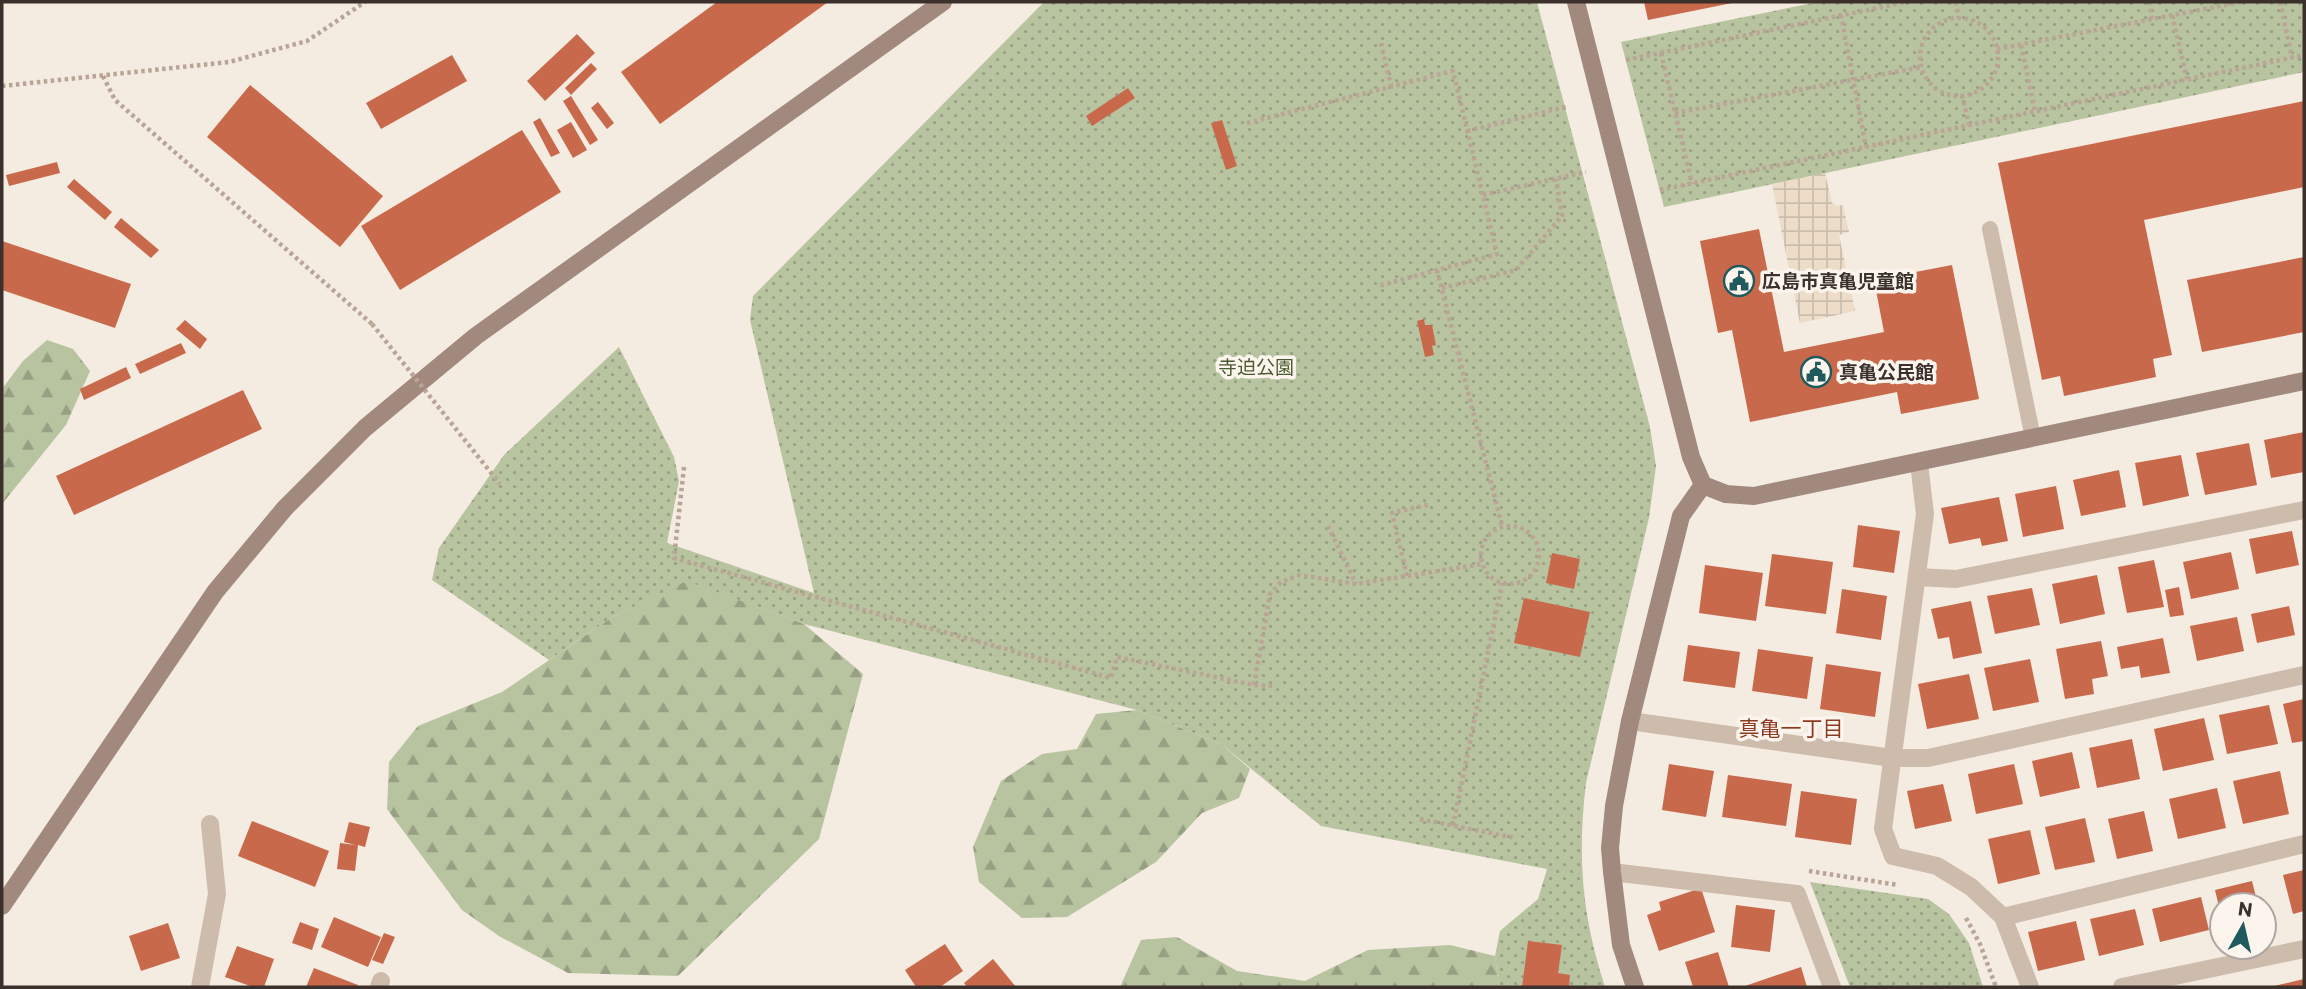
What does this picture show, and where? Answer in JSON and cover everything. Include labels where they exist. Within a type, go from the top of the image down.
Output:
[{"type":"street","points":[[2,906],[215,592],[285,508],[365,428],[475,336],[943,2]]},
{"type":"street","points":[[1576,2],[1691,457],[1703,485],[1726,494],[1754,496],[2304,381]]},
{"type":"street","points":[[1919,463],[1925,514],[1883,829],[1893,856],[1937,866],[1971,887],[2003,917],[2029,987]]},
{"type":"street","points":[[1635,987],[1621,945],[1612,872],[1610,848],[1614,806],[1630,721],[1681,516],[1703,485]]},
{"type":"street","points":[[1917,577],[1956,579],[2304,510]]},
{"type":"street","points":[[1630,721],[1892,758],[1928,758],[2304,675]]},
{"type":"street","points":[[200,987],[217,894],[210,824]]},
{"type":"street","points":[[2003,917],[2304,844]]},
{"type":"street","points":[[1612,872],[1797,894],[1832,987]]},
{"type":"street","points":[[2122,987],[2304,949]]},
{"type":"lane","points":[[1990,229],[2033,438]]},
{"type":"path","points":[[2,86],[229,62],[307,41],[365,2]]},
{"type":"path","points":[[1626,60],[1906,2]]},
{"type":"path","points":[[1956,2],[1959,19]]},
{"type":"path","points":[[2149,2],[2152,19]]},
{"type":"path","points":[[1997,49],[2241,2]]},
{"type":"path","points":[[2280,2],[2292,58]]},
{"type":"path","points":[[1841,15],[1866,146]]},
{"type":"path","points":[[2172,15],[2187,79]]},
{"type":"path","points":[[1952,19],[1978,22],[1988,31],[1997,49],[1997,67],[1992,79],[1982,89],[1962,95],[1946,94],[1935,88],[1926,78],[1920,55],[1923,42],[1930,31],[1940,23],[1952,19]]},
{"type":"path","points":[[1381,43],[1391,86]]},
{"type":"path","points":[[2021,45],[2035,111]]},
{"type":"path","points":[[1661,52],[1692,184]]},
{"type":"path","points":[[1660,190],[2304,55]]},
{"type":"path","points":[[1675,113],[1922,67]]},
{"type":"path","points":[[1247,123],[1453,71],[1497,254],[1378,286]]},
{"type":"path","points":[[103,76],[116,100],[372,324],[500,484]]},
{"type":"path","points":[[1962,95],[1969,125]]},
{"type":"path","points":[[1467,131],[1569,106]]},
{"type":"path","points":[[1483,195],[1586,172]]},
{"type":"path","points":[[1442,288],[1516,270],[1562,216],[1556,178]]},
{"type":"path","points":[[1437,270],[1502,526]]},
{"type":"path","points":[[684,467],[674,558],[1111,678],[1117,657],[1254,685],[1275,686]]},
{"type":"path","points":[[1406,576],[1392,513],[1431,503]]},
{"type":"path","points":[[1328,526],[1356,584]]},
{"type":"path","points":[[1502,526],[1521,527],[1536,540],[1539,559],[1536,569],[1521,582],[1502,583],[1493,579],[1482,564],[1482,545],[1493,530],[1502,526]]},
{"type":"path","points":[[1254,685],[1270,594],[1281,582],[1300,575],[1356,584],[1482,564]]},
{"type":"path","points":[[1453,826],[1502,583]]},
{"type":"path","points":[[1420,819],[1516,838]]},
{"type":"path","points":[[1809,871],[1900,885]]},
{"type":"path","points":[[1964,914],[1980,944],[1996,987]]},
{"type":"green space","name":"寺迫公園","points":[[1044,2],[1537,2],[1650,427],[1656,466],[1649,518],[1586,783],[1583,810],[1582,862],[1587,911],[1605,987],[1499,987],[1495,956],[1500,931],[1538,899],[1547,869],[1321,826],[1221,744],[1137,710],[804,624],[687,581],[614,616],[549,660],[432,580],[439,548],[504,455],[619,347],[674,457],[679,481],[667,543],[814,593],[750,320],[753,296]]},
{"type":"green space","points":[[1818,2],[2304,2],[2304,72],[1664,207],[1621,42]]},
{"type":"green space","points":[[47,340],[73,349],[90,371],[66,425],[2,504],[2,389],[23,361]]},
{"type":"green space","points":[[687,580],[804,624],[863,674],[819,839],[678,976],[568,973],[499,936],[462,910],[387,809],[389,762],[418,726],[502,692],[614,616]]},
{"type":"green space","points":[[1137,710],[1221,744],[1250,769],[1239,798],[1202,813],[1156,862],[1067,917],[1022,918],[979,882],[973,847],[1001,781],[1042,754],[1077,749],[1096,714]]},
{"type":"green space","points":[[1810,882],[1928,899],[1949,914],[1969,943],[1983,987],[1850,987]]},
{"type":"green space","points":[[1177,937],[1237,971],[1305,981],[1368,950],[1450,945],[1495,956],[1499,987],[1120,987],[1141,940]]},
{"type":"shaded area","points":[[1825,173],[1832,203],[1843,205],[1849,232],[1839,235],[1855,311],[1800,323],[1772,184]]},
{"type":"building","points":[[717,2],[828,2],[660,124],[621,72]]},
{"type":"building","points":[[1644,2],[1732,2],[1732,3],[1648,20]]},
{"type":"building","points":[[577,34],[595,53],[545,101],[527,81]]},
{"type":"building","points":[[452,55],[467,81],[381,129],[366,103]]},
{"type":"building","points":[[591,63],[597,69],[571,95],[565,88]]},
{"type":"building","points":[[250,85],[383,196],[340,247],[207,137]]},
{"type":"building","points":[[1128,88],[1135,98],[1092,126],[1086,116]]},
{"type":"building","points":[[571,96],[598,140],[590,145],[563,101]]},
{"type":"building","points":[[2304,101],[2304,187],[2144,220],[2172,355],[2153,359],[2156,377],[2064,396],[2060,376],[2042,380],[1998,163]]},
{"type":"building","points":[[598,102],[614,123],[607,129],[591,108]]},
{"type":"building","points":[[540,118],[560,153],[551,157],[533,122]]},
{"type":"building","points":[[1222,120],[1237,166],[1226,170],[1211,123]]},
{"type":"building","points":[[571,122],[587,150],[573,158],[557,130]]},
{"type":"building","points":[[522,130],[561,192],[400,290],[361,226]]},
{"type":"building","points":[[57,162],[60,173],[9,186],[6,175]]},
{"type":"building","points":[[74,179],[112,212],[105,220],[67,187]]},
{"type":"building","points":[[121,218],[159,250],[151,258],[114,227]]},
{"type":"building","points":[[1759,229],[1784,352],[1884,332],[1874,280],[1952,265],[1979,399],[1901,414],[1897,392],[1750,422],[1732,330],[1718,333],[1700,241]]},
{"type":"building","points":[[2,241],[131,284],[115,328],[2,290]]},
{"type":"building","points":[[2304,257],[2304,332],[2202,352],[2187,280]]},
{"type":"building","points":[[1424,319],[1425,325],[1432,325],[1436,345],[1432,346],[1434,355],[1425,357],[1417,321]]},
{"type":"building","points":[[185,320],[207,339],[200,349],[176,329]]},
{"type":"building","points":[[181,343],[186,353],[140,374],[135,364]]},
{"type":"building","points":[[126,367],[131,378],[84,400],[80,389]]},
{"type":"building","points":[[243,390],[262,429],[74,515],[56,476]]},
{"type":"building","points":[[2304,432],[2304,472],[2271,478],[2264,440]]},
{"type":"building","points":[[2249,443],[2257,485],[2205,495],[2196,453]]},
{"type":"building","points":[[2181,455],[2189,496],[2143,506],[2135,463]]},
{"type":"building","points":[[2119,470],[2126,507],[2081,516],[2073,480]]},
{"type":"building","points":[[2056,486],[2064,529],[2023,537],[2015,494]]},
{"type":"building","points":[[1999,497],[2008,541],[1982,546],[1980,538],[1949,544],[1941,508]]},
{"type":"building","points":[[1858,525],[1900,531],[1894,573],[1853,567]]},
{"type":"building","points":[[2292,531],[2299,565],[2256,574],[2249,539]]},
{"type":"building","points":[[2231,552],[2239,589],[2191,599],[2183,562]]},
{"type":"building","points":[[1552,553],[1580,559],[1574,589],[1546,583]]},
{"type":"building","points":[[1772,554],[1833,562],[1826,614],[1765,606]]},
{"type":"building","points":[[2154,560],[2164,607],[2127,613],[2118,567]]},
{"type":"building","points":[[1705,565],[1763,573],[1756,621],[1699,613]]},
{"type":"building","points":[[2097,575],[2105,614],[2060,624],[2052,584]]},
{"type":"building","points":[[2179,587],[2184,615],[2170,617],[2165,590]]},
{"type":"building","points":[[2032,588],[2040,625],[1995,634],[1987,596]]},
{"type":"building","points":[[1842,589],[1887,596],[1881,640],[1836,633]]},
{"type":"building","points":[[1524,598],[1590,612],[1580,657],[1514,643]]},
{"type":"building","points":[[1971,601],[1982,653],[1953,659],[1949,637],[1938,639],[1931,609]]},
{"type":"building","points":[[2289,606],[2295,635],[2257,643],[2251,614]]},
{"type":"building","points":[[2237,617],[2244,651],[2197,661],[2190,626]]},
{"type":"building","points":[[2163,638],[2170,673],[2141,678],[2139,666],[2121,669],[2117,647]]},
{"type":"building","points":[[2101,641],[2108,676],[2092,679],[2094,694],[2065,699],[2056,649]]},
{"type":"building","points":[[1688,645],[1740,652],[1735,688],[1683,681]]},
{"type":"building","points":[[1758,649],[1813,657],[1807,699],[1752,691]]},
{"type":"building","points":[[2030,659],[2039,702],[1993,711],[1984,668]]},
{"type":"building","points":[[1826,664],[1881,672],[1875,717],[1820,709]]},
{"type":"building","points":[[1969,674],[1979,719],[1927,729],[1918,684]]},
{"type":"building","points":[[2304,699],[2304,741],[2292,743],[2283,704]]},
{"type":"building","points":[[2269,705],[2278,744],[2227,754],[2219,715]]},
{"type":"building","points":[[2204,718],[2214,760],[2163,771],[2154,729]]},
{"type":"building","points":[[2132,739],[2140,779],[2097,788],[2089,748]]},
{"type":"building","points":[[2072,752],[2080,788],[2040,797],[2032,761]]},
{"type":"building","points":[[1669,764],[1714,771],[1706,817],[1662,810]]},
{"type":"building","points":[[2014,764],[2023,804],[1976,814],[1968,774]]},
{"type":"building","points":[[2280,771],[2289,814],[2243,824],[2233,781]]},
{"type":"building","points":[[1728,775],[1792,784],[1786,826],[1722,817]]},
{"type":"building","points":[[1943,784],[1952,821],[1915,829],[1907,791]]},
{"type":"building","points":[[2217,788],[2226,828],[2178,839],[2169,799]]},
{"type":"building","points":[[1801,791],[1857,799],[1851,845],[1795,837]]},
{"type":"building","points":[[2144,811],[2153,851],[2117,859],[2108,819]]},
{"type":"building","points":[[2085,818],[2095,862],[2055,870],[2045,827]]},
{"type":"building","points":[[252,821],[329,851],[315,887],[238,856]]},
{"type":"building","points":[[349,822],[370,827],[365,847],[358,845],[355,871],[337,869],[340,843],[355,845],[344,842]]},
{"type":"building","points":[[2030,830],[2040,874],[1998,884],[1988,839]]},
{"type":"building","points":[[2304,870],[2304,911],[2293,914],[2283,875]]},
{"type":"building","points":[[2252,881],[2254,891],[2215,891]]},
{"type":"building","points":[[1701,888],[1715,932],[1659,951],[1647,915],[1661,910],[1659,902]]},
{"type":"building","points":[[2201,897],[2208,930],[2160,942],[2152,909]]},
{"type":"building","points":[[1736,905],[1775,910],[1770,952],[1731,947]]},
{"type":"building","points":[[2135,909],[2144,945],[2099,956],[2090,919]]},
{"type":"building","points":[[334,917],[381,937],[368,967],[321,947]]},
{"type":"building","points":[[2076,921],[2085,960],[2038,971],[2028,932]]},
{"type":"building","points":[[300,922],[319,929],[312,950],[292,943]]},
{"type":"building","points":[[168,923],[180,958],[141,971],[129,936]]},
{"type":"building","points":[[384,933],[395,937],[383,964],[372,960]]},
{"type":"building","points":[[1528,941],[1562,945],[1558,973],[1570,975],[1569,987],[1522,987]]},
{"type":"building","points":[[945,944],[963,971],[940,987],[916,987],[905,970]]},
{"type":"building","points":[[237,946],[274,959],[264,987],[253,987],[225,977]]},
{"type":"building","points":[[1718,952],[1729,987],[1693,987],[1685,962]]},
{"type":"building","points":[[993,959],[1016,987],[967,987],[964,983]]},
{"type":"building","points":[[1801,967],[1807,987],[1742,987]]},
{"type":"building","points":[[314,968],[358,985],[306,987]]},
{"type":"building","points":[[2304,979],[2304,987],[2274,986]]},
{"type":"place","name":"広島市真亀児童館","points":[[1739,281]]},
{"type":"place","name":"真亀公民館","points":[[1816,372]]},
{"type":"district","name":"真亀一丁目","points":[[1791,729]]}]
